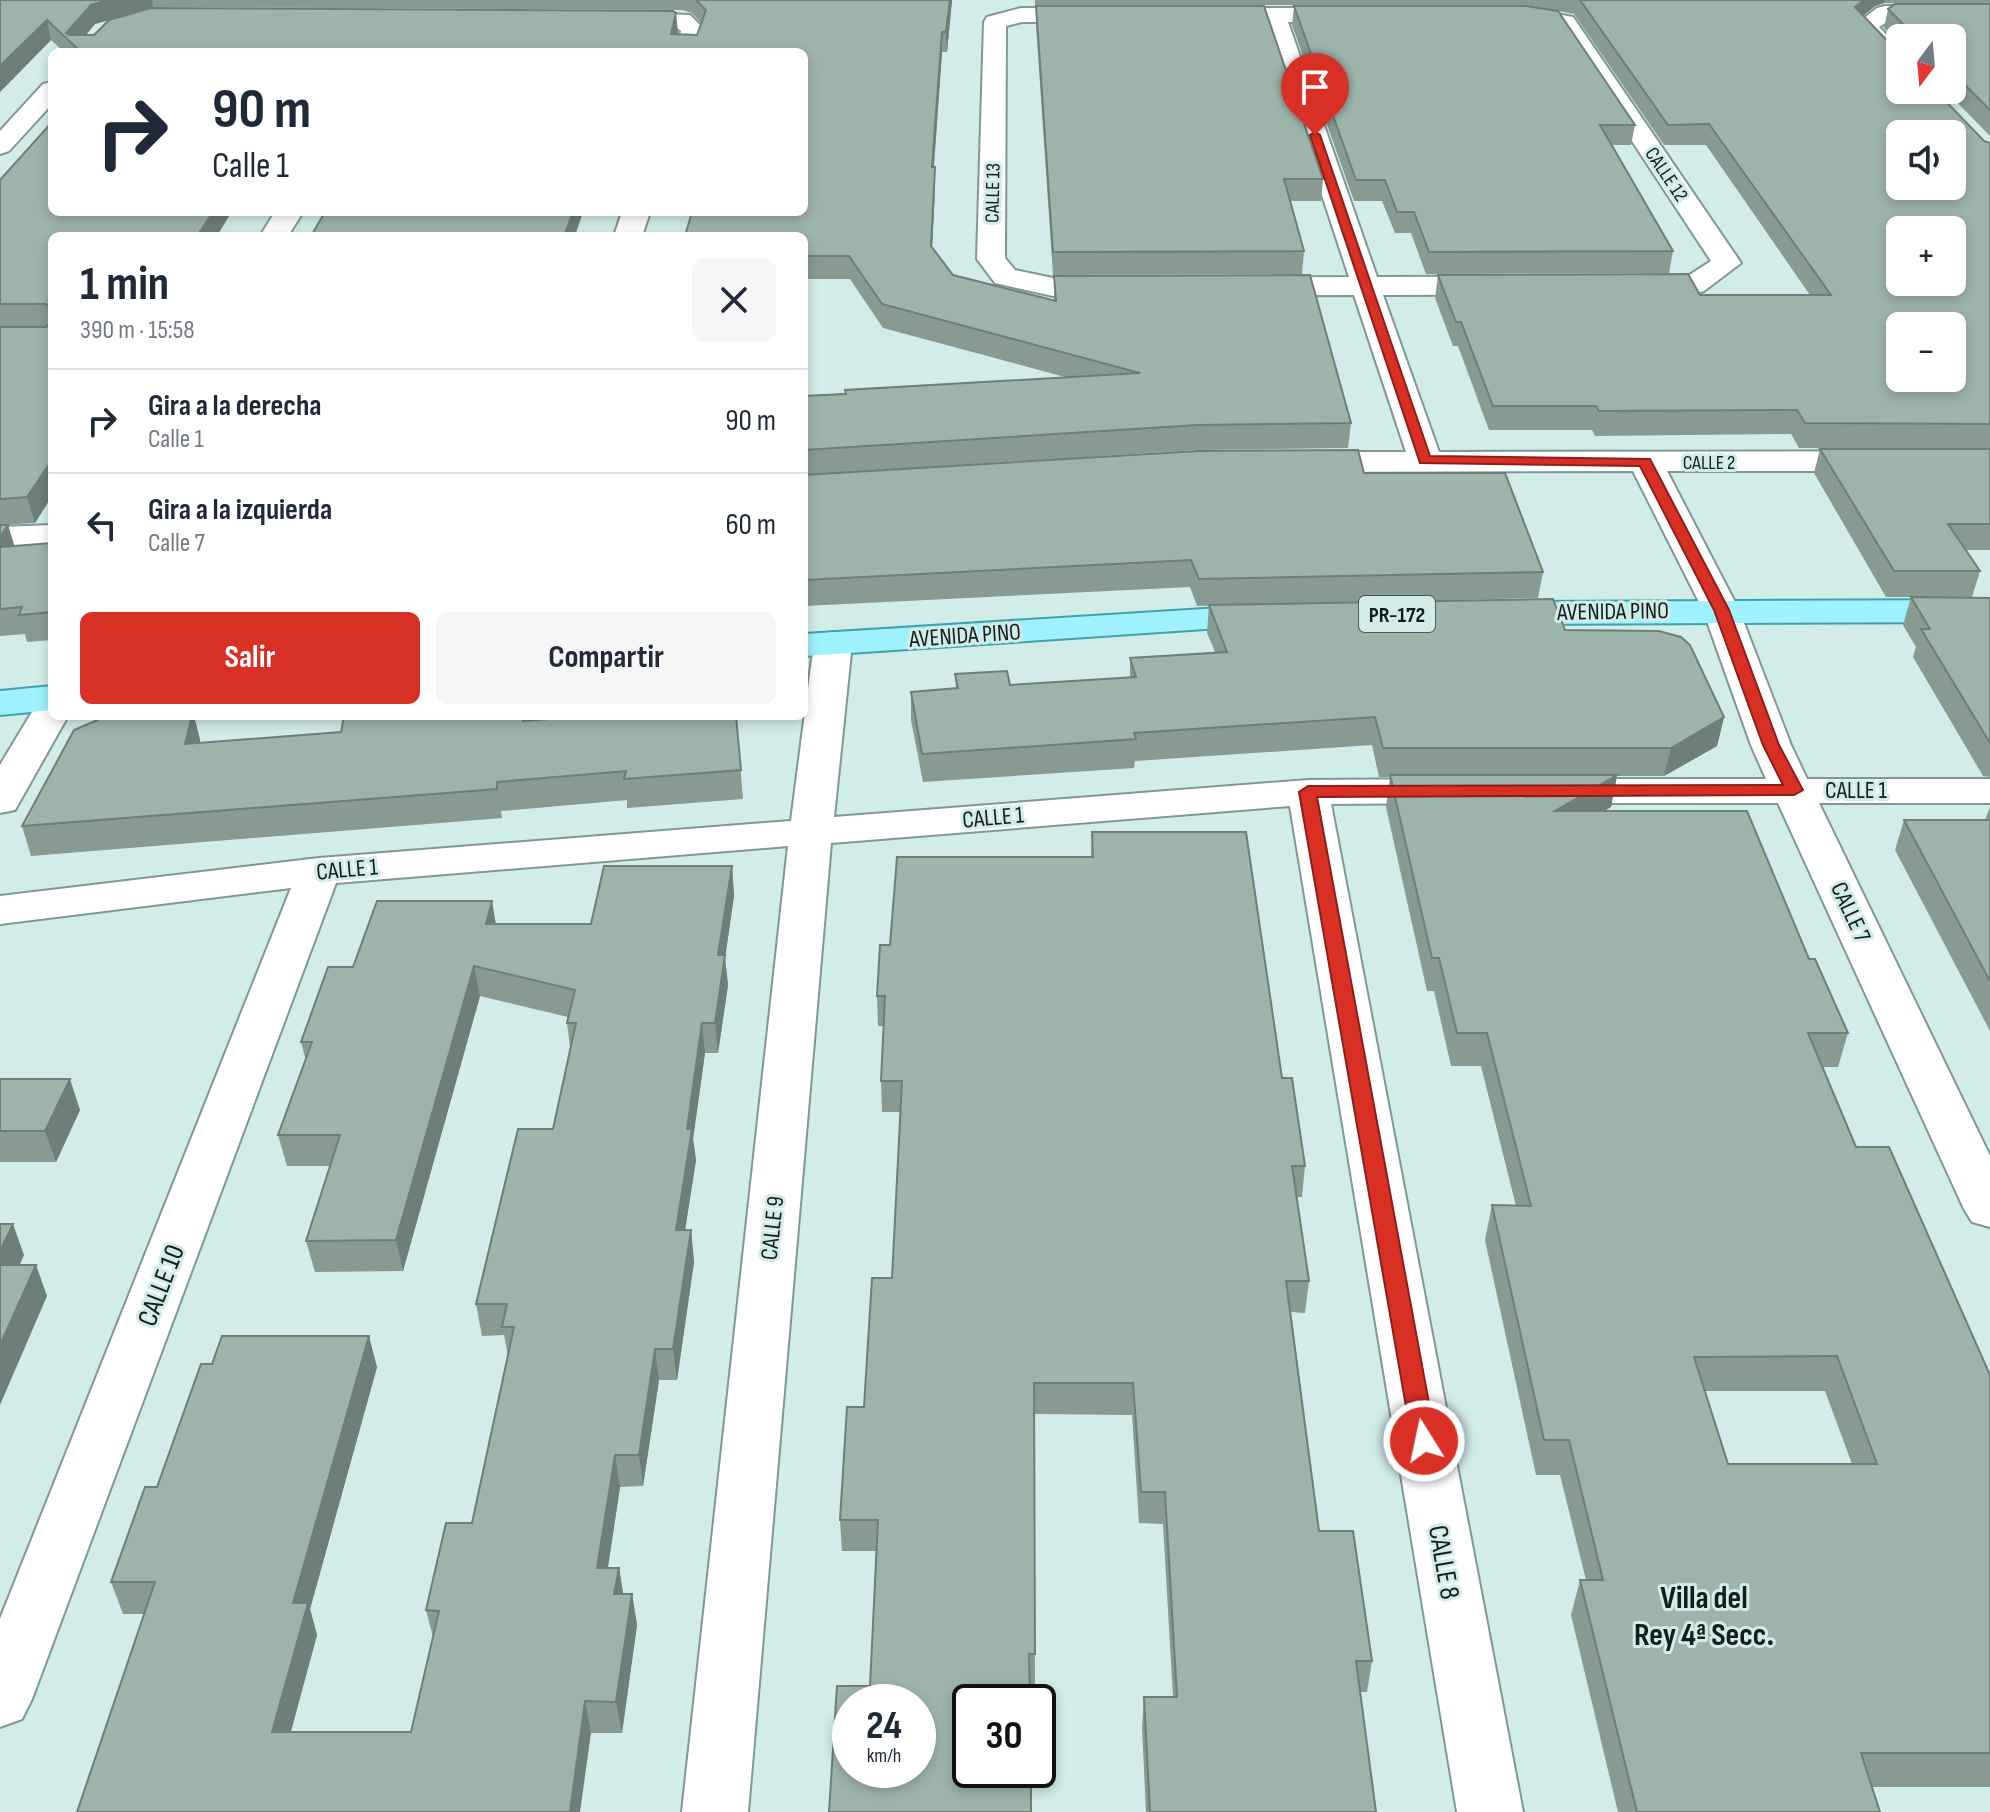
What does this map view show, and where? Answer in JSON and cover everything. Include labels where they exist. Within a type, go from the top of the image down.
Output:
[{"type":"main road","name":"AVENIDA PINO","points":[[1470,613],[1990,611]]},
{"type":"main road","name":"AVENIDA PINO","points":[[818,644],[1298,615]]},
{"type":"main road","points":[[0,703],[48,698]]},
{"type":"street","points":[[1886,48],[1865,26],[1885,13],[1990,13]]},
{"type":"street","name":"CALLE 13","points":[[1274,15],[1021,15],[995,22],[991,259],[1005,277],[1053,287],[1366,285]]},
{"type":"street","points":[[1274,15],[1425,460]]},
{"type":"street","name":"CALLE 12","points":[[1274,15],[1524,15],[1565,22],[1727,263],[1694,285],[1366,285]]},
{"type":"street","points":[[591,19],[682,20],[693,29],[688,48]]},
{"type":"street","points":[[0,146],[48,93]]},
{"type":"street","name":"CALLE 2","points":[[1272,462],[1990,461]]},
{"type":"street","name":"CALLE 7","points":[[1645,462],[1721,610],[1771,745],[1990,1209]]},
{"type":"street","points":[[0,538],[48,535]]},
{"type":"street","name":"CALLE 9","points":[[715,1812],[811,832],[818,644]]},
{"type":"street","points":[[0,801],[48,717]]},
{"type":"street","name":"CALLE 1","points":[[0,910],[319,871],[1308,792],[1990,791]]},
{"type":"street","name":"CALLE 8","points":[[1308,792],[1490,1812]]},
{"type":"street","name":"CALLE 10","points":[[0,1699],[319,871]]},
{"type":"building","points":[[0,0],[108,0],[91,5],[66,33],[69,35],[94,35],[109,20],[151,8],[673,11],[676,13],[671,34],[697,35],[706,10],[696,0],[950,0],[946,32],[942,32],[932,167],[935,167],[931,246],[953,275],[1056,301],[1054,276],[1310,275],[1351,423],[1197,425],[808,450],[808,396],[846,394],[845,390],[1140,373],[882,304],[849,256],[808,256],[808,232],[686,232],[691,216],[808,216],[808,48],[77,48],[47,20],[0,66]]},
{"type":"building","points":[[1580,0],[1864,0],[1855,7],[1886,40],[1886,104],[1948,104],[1964,120],[1886,120],[1886,200],[1966,200],[1966,122],[1984,141],[1990,143],[1990,424],[1805,423],[1797,410],[1599,411],[1596,406],[1493,406],[1461,322],[1456,322],[1438,275],[1688,274],[1700,295],[1831,295],[1709,124],[1668,125]]},
{"type":"building","points":[[1895,4],[1990,4],[1990,110],[1966,86],[1966,24],[1903,24],[1888,9]]},
{"type":"building","points":[[1036,6],[1264,6],[1323,179],[1284,179],[1304,251],[1053,252]]},
{"type":"building","points":[[1294,6],[1526,6],[1558,11],[1635,125],[1600,125],[1673,251],[1429,252],[1414,212],[1397,212],[1385,180],[1356,180]]},
{"type":"building","points":[[48,126],[48,216],[210,216],[200,232],[48,232],[48,306],[0,304],[0,180]]},
{"type":"building","points":[[323,216],[572,216],[566,232],[313,232]]},
{"type":"building","points":[[48,325],[48,466],[27,497],[0,499],[0,327]]},
{"type":"building","points":[[1820,449],[1990,449],[1990,524],[1948,524],[1980,571],[1894,571]]},
{"type":"building","points":[[1358,450],[1364,473],[1505,473],[1543,572],[1199,579],[1191,560],[808,580],[808,475],[1198,451]]},
{"type":"building","points":[[0,525],[8,525],[0,537]]},
{"type":"building","points":[[48,543],[48,612],[19,615],[22,607],[0,609],[0,547]]},
{"type":"building","points":[[1911,597],[1990,598],[1990,743],[1921,629],[1930,629]]},
{"type":"building","points":[[1553,599],[1565,630],[1659,631],[1681,637],[1690,645],[1724,717],[1671,748],[1383,748],[1375,717],[1134,733],[1136,739],[922,754],[911,692],[958,688],[955,674],[1007,671],[1010,685],[1136,677],[1130,658],[1227,652],[1209,605]]},
{"type":"building","points":[[97,720],[191,720],[185,744],[341,732],[343,720],[736,720],[741,770],[624,779],[626,771],[497,782],[497,789],[22,826],[74,730]]},
{"type":"building","points":[[1390,775],[1617,775],[1555,811],[1747,811],[1809,959],[1815,959],[1848,1033],[1808,1033],[1856,1147],[1889,1147],[1990,1375],[1990,1753],[1861,1753],[1880,1812],[1637,1812],[1580,1580],[1603,1580],[1569,1440],[1544,1440],[1492,1205],[1531,1206],[1487,1033],[1457,1033],[1439,958],[1432,958]],"holes":[[[1837,1356],[1877,1464],[1728,1464],[1694,1357]]]},
{"type":"building","points":[[1904,820],[1990,820],[1990,981]]},
{"type":"building","points":[[1092,832],[1246,832],[1282,1078],[1292,1078],[1305,1166],[1292,1166],[1309,1281],[1286,1281],[1319,1531],[1353,1531],[1372,1661],[1356,1661],[1376,1812],[1150,1812],[1144,1697],[1177,1697],[1165,1492],[1141,1492],[1133,1383],[1034,1383],[1035,1654],[1029,1654],[1030,1684],[952,1684],[952,1788],[1031,1788],[1031,1812],[829,1812],[832,1765],[832,1788],[936,1788],[936,1684],[870,1684],[878,1520],[840,1520],[847,1407],[864,1407],[872,1278],[892,1278],[902,1081],[881,1081],[885,996],[877,996],[880,945],[890,945],[897,857],[1093,857]]},
{"type":"building","points":[[604,866],[732,866],[718,955],[725,955],[715,1023],[702,1023],[687,1129],[692,1129],[676,1230],[691,1230],[673,1349],[655,1349],[639,1455],[615,1455],[597,1568],[619,1568],[614,1594],[632,1594],[616,1702],[585,1701],[570,1812],[77,1812],[155,1582],[111,1582],[145,1487],[157,1487],[201,1364],[212,1364],[222,1336],[369,1336],[293,1603],[308,1603],[272,1732],[411,1732],[439,1611],[426,1610],[446,1523],[472,1523],[514,1327],[502,1327],[507,1304],[476,1304],[518,1129],[553,1129],[576,1023],[567,1023],[575,990],[474,966],[396,1240],[306,1241],[340,1135],[278,1135],[312,1042],[301,1042],[328,967],[353,967],[377,901],[492,901],[486,924],[591,924]]},
{"type":"building","points":[[0,1079],[70,1079],[45,1131],[0,1131]]},
{"type":"building","points":[[0,1224],[13,1224],[0,1251]]},
{"type":"building","points":[[0,1265],[36,1265],[0,1345]]},
{"type":"district","name":"Villa del Rey 4ª Secc.","points":[[1704,1616]]},
{"type":"route","points":[[1315,135],[1425,460],[1645,462],[1721,610],[1771,745],[1794,790],[1308,792],[1424,1441]]}]
